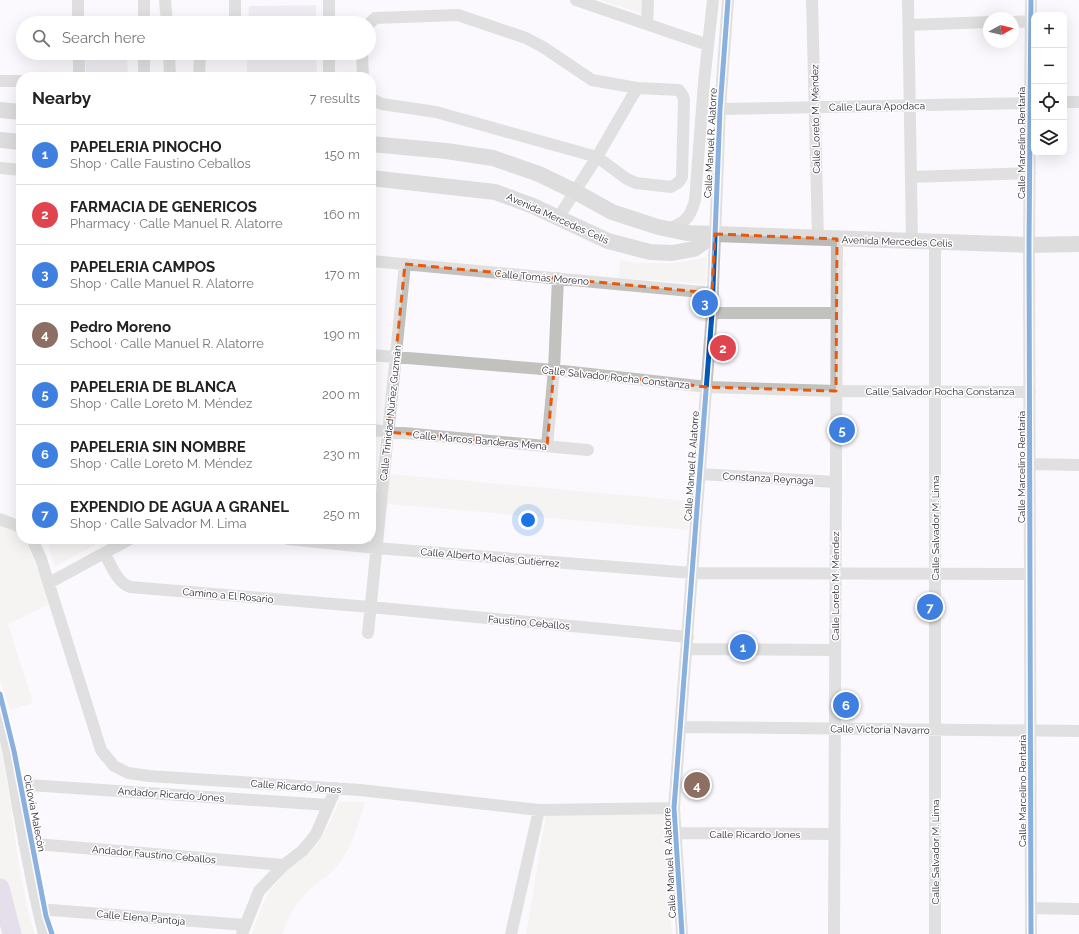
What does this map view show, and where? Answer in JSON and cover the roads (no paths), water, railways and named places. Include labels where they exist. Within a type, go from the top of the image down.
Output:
[{"type":"main road","points":[[0,110],[16,112]]},
{"type":"main road","points":[[0,140],[16,142]]},
{"type":"main road","name":"Avenida Mercedes Celis","points":[[376,144],[446,151],[493,158],[539,174],[612,212],[668,229],[687,233],[1029,245],[1079,244]]},
{"type":"main road","name":"Avenida Mercedes Celis","points":[[376,179],[495,192],[520,200],[608,242],[650,252],[672,253],[694,249],[715,234]]},
{"type":"street","points":[[78,0],[78,16]]},
{"type":"street","points":[[144,0],[144,16]]},
{"type":"street","points":[[165,0],[166,16]]},
{"type":"street","points":[[235,0],[235,16]]},
{"type":"street","points":[[329,0],[329,16]]},
{"type":"street","points":[[576,0],[708,45]]},
{"type":"street","points":[[647,24],[648,0]]},
{"type":"street","points":[[668,229],[682,223],[688,218],[693,209],[695,200],[700,128],[713,0]]},
{"type":"street","name":"Calle Manuel R. Alatorre","points":[[682,934],[674,808],[712,313],[720,109],[728,0]]},
{"type":"street","name":"Calle Loreto M. Méndez","points":[[812,0],[818,238]]},
{"type":"street","points":[[908,0],[912,241]]},
{"type":"street","name":"Calle Marcelino Rentaría","points":[[1031,0],[1031,12]]},
{"type":"street","points":[[376,18],[458,15],[526,38],[543,47],[592,80],[637,88],[677,89],[683,96],[682,177],[679,182],[672,187],[636,183],[626,179],[597,157],[436,112],[382,104],[376,101]]},
{"type":"street","points":[[1019,22],[1031,21]]},
{"type":"street","points":[[909,25],[983,22]]},
{"type":"street","name":"Calle Marcelino Rentaría","points":[[1031,48],[1032,84]]},
{"type":"street","points":[[79,60],[79,72]]},
{"type":"street","points":[[144,60],[144,72]]},
{"type":"street","points":[[169,60],[170,72]]},
{"type":"street","points":[[199,72],[200,60]]},
{"type":"street","points":[[329,60],[329,72]]},
{"type":"street","points":[[362,60],[363,72]]},
{"type":"street","points":[[0,81],[16,82]]},
{"type":"street","points":[[558,218],[597,157],[637,88]]},
{"type":"street","points":[[1067,102],[1079,102]]},
{"type":"street","name":"Calle Laura Apodaca","points":[[720,109],[1031,103]]},
{"type":"street","name":"Calle Marcelino Rentaría","points":[[1031,934],[1029,245],[1032,120]]},
{"type":"street","points":[[0,168],[16,170]]},
{"type":"street","points":[[911,177],[1030,173]]},
{"type":"street","name":"Calle Loreto M. Méndez","points":[[834,934],[837,239]]},
{"type":"street","name":"Calle Salvador M. Lima","points":[[935,242],[935,934]]},
{"type":"street","name":"Calle Tomás Moreno","points":[[376,261],[712,293]]},
{"type":"street","name":"Calle Trinidad Núñez Guzmán","points":[[368,633],[376,548],[376,508],[388,432],[405,264]]},
{"type":"street","points":[[547,446],[554,370],[558,278]]},
{"type":"street","points":[[712,313],[836,313]]},
{"type":"street","name":"Calle Salvador Rocha Constanza","points":[[376,355],[554,370],[707,387],[1030,392]]},
{"type":"street","name":"Calle Marcos Banderas Mena","points":[[376,431],[588,450]]},
{"type":"street","points":[[1030,464],[1079,465]]},
{"type":"street","name":"Constanza Reynaga","points":[[700,474],[836,482]]},
{"type":"street","points":[[0,519],[16,525]]},
{"type":"street","name":"Calle Ricardo Jones","points":[[34,544],[49,583],[102,750],[114,766],[128,773],[149,776],[360,790],[538,810],[674,808]]},
{"type":"street","points":[[49,583],[121,544]]},
{"type":"street","name":"Calle Alberto Macías Gutiérrez","points":[[337,544],[692,573],[836,572],[1030,574]]},
{"type":"street","name":"Camino a El Rosario","points":[[104,553],[121,581],[126,586],[130,587],[370,607]]},
{"type":"street","name":"Faustino Ceballos","points":[[370,607],[688,637]]},
{"type":"street","points":[[686,649],[835,650]]},
{"type":"street","points":[[0,717],[6,738],[24,843],[44,934]]},
{"type":"street","name":"Calle Victoria Navarro","points":[[680,727],[1079,731]]},
{"type":"street","name":"Andador Ricardo Jones","points":[[14,784],[328,805]]},
{"type":"street","points":[[243,930],[259,891],[284,864],[302,851],[316,834],[336,788]]},
{"type":"street","points":[[511,934],[538,810]]},
{"type":"street","name":"Calle Ricardo Jones","points":[[676,833],[834,834]]},
{"type":"street","name":"Andador Faustino Ceballos","points":[[24,843],[284,864]]},
{"type":"street","points":[[1031,908],[1079,909]]},
{"type":"street","name":"Calle Elena Pantoja","points":[[38,909],[243,930]]},
{"type":"waterway","points":[[0,888],[12,934]]},
{"type":"place","name":"PAPELERIA CAMPOS","points":[[705,303]]},
{"type":"place","name":"FARMACIA DE GENERICOS","points":[[723,348]]},
{"type":"place","name":"PAPELERIA DE BLANCA","points":[[842,430]]},
{"type":"place","name":"EXPENDIO DE AGUA A GRANEL","points":[[930,607]]},
{"type":"place","name":"PAPELERIA PINOCHO","points":[[743,647]]},
{"type":"place","name":"PAPELERIA SIN NOMBRE","points":[[846,705]]},
{"type":"place","name":"Pedro Moreno","points":[[697,785]]}]
